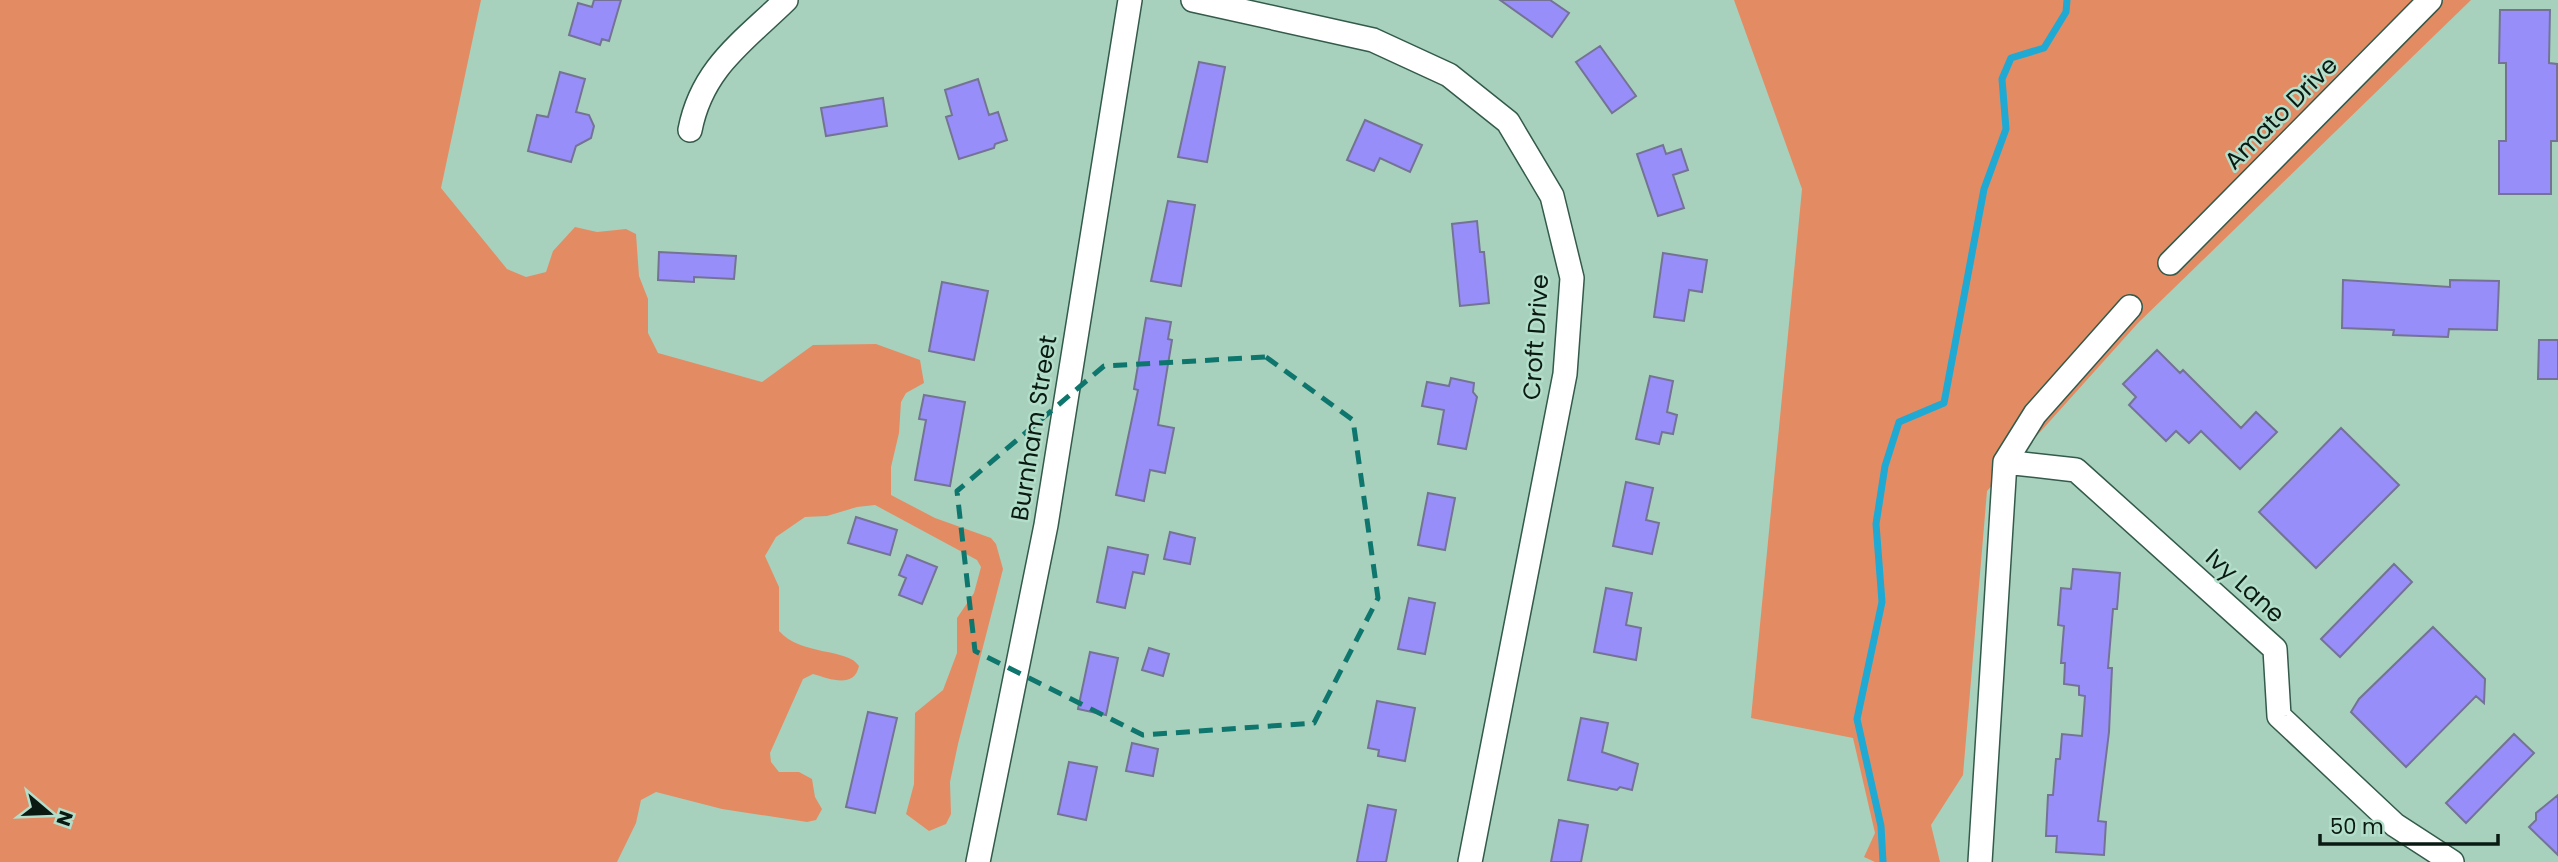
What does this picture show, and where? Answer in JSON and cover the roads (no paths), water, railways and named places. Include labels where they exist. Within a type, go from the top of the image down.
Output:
[{"type":"street","points":[[690,130],[695,101],[714,70],[786,0]]},
{"type":"street","name":"Burnham Street","points":[[978,862],[1046,525],[1130,0]]},
{"type":"street","name":"Croft Drive","points":[[1193,0],[1373,40],[1449,75],[1508,122],[1552,196],[1572,278],[1564,373],[1470,862]]},
{"type":"street","name":"Amato Drive","points":[[2170,263],[2430,0]]},
{"type":"street","points":[[1980,862],[2006,462],[2035,414],[2130,307]]},
{"type":"street","name":"Ivy Lane","points":[[2006,462],[2076,470],[2275,649],[2279,716],[2395,825],[2452,862]]},
{"type":"waterway","points":[[1883,862],[1881,826],[1857,719],[1882,602],[1876,524],[1885,466],[1899,422],[1944,403],[1984,189],[2006,129],[2002,79],[2011,58],[2044,48],[2066,12],[2067,0]]}]
